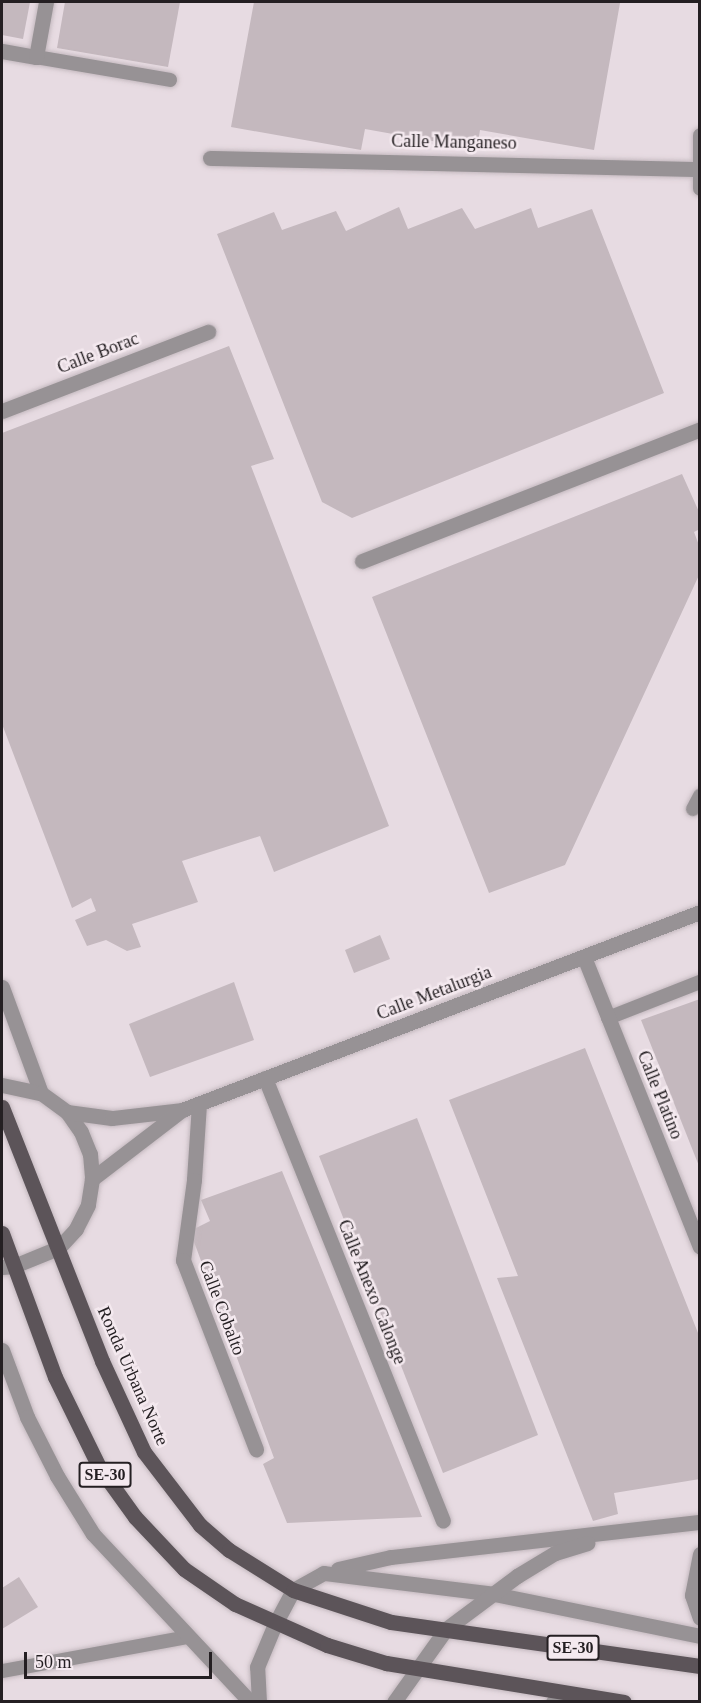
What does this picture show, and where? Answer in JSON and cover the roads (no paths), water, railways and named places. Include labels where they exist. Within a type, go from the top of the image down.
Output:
[{"type":"main road","name":"Ronda Urbana Norte","points":[[2,1107],[102,1361],[144,1452],[200,1525],[255,1569],[293,1590],[391,1622],[699,1666]]},
{"type":"main road","name":"SE-30","points":[[2,1233],[8,1266],[76,1423],[99,1467],[135,1517],[184,1569],[235,1604],[327,1646],[416,1668],[624,1701]]},
{"type":"street","points":[[2,51],[36,57],[46,2]]},
{"type":"street","points":[[699,135],[697,169],[699,188]]},
{"type":"street","name":"Calle Manganeso","points":[[210,158],[697,169]]},
{"type":"street","name":"Calle Borac","points":[[2,411],[208,332]]},
{"type":"street","points":[[362,561],[699,429]]},
{"type":"street","name":"Calle Metalurgia","points":[[182,1110],[699,912]]},
{"type":"street","name":"Calle Platino","points":[[584,957],[699,1247]]},
{"type":"street","points":[[2,987],[41,1094]]},
{"type":"street","name":"Calle Anexo Calonge","points":[[266,1078],[442,1521]]},
{"type":"street","points":[[2,1085],[41,1094],[67,1112],[86,1143],[92,1179],[88,1205],[76,1229],[58,1248],[8,1266]]},
{"type":"street","name":"Calle Cobalto","points":[[198,1104],[194,1180],[183,1260],[256,1449]]},
{"type":"street","points":[[67,1112],[112,1118],[182,1110]]},
{"type":"street","points":[[92,1179],[182,1110]]},
{"type":"street","points":[[2,1350],[7,1376],[27,1417],[57,1476],[93,1534],[250,1701]]},
{"type":"street","points":[[259,1701],[257,1667],[275,1624],[293,1590],[324,1573],[391,1557],[621,1533],[699,1522]]},
{"type":"street","points":[[394,1701],[446,1629],[555,1553],[621,1533]]},
{"type":"street","points":[[699,1554],[692,1595],[699,1618]]},
{"type":"street","points":[[324,1573],[494,1594],[699,1636]]},
{"type":"street","points":[[553,1701],[574,1694]]},
{"type":"lane","points":[[36,57],[170,80]]},
{"type":"lane","points":[[693,809],[699,796]]},
{"type":"lane","points":[[609,1018],[699,982]]},
{"type":"lane","points":[[2,1671],[188,1637]]}]
